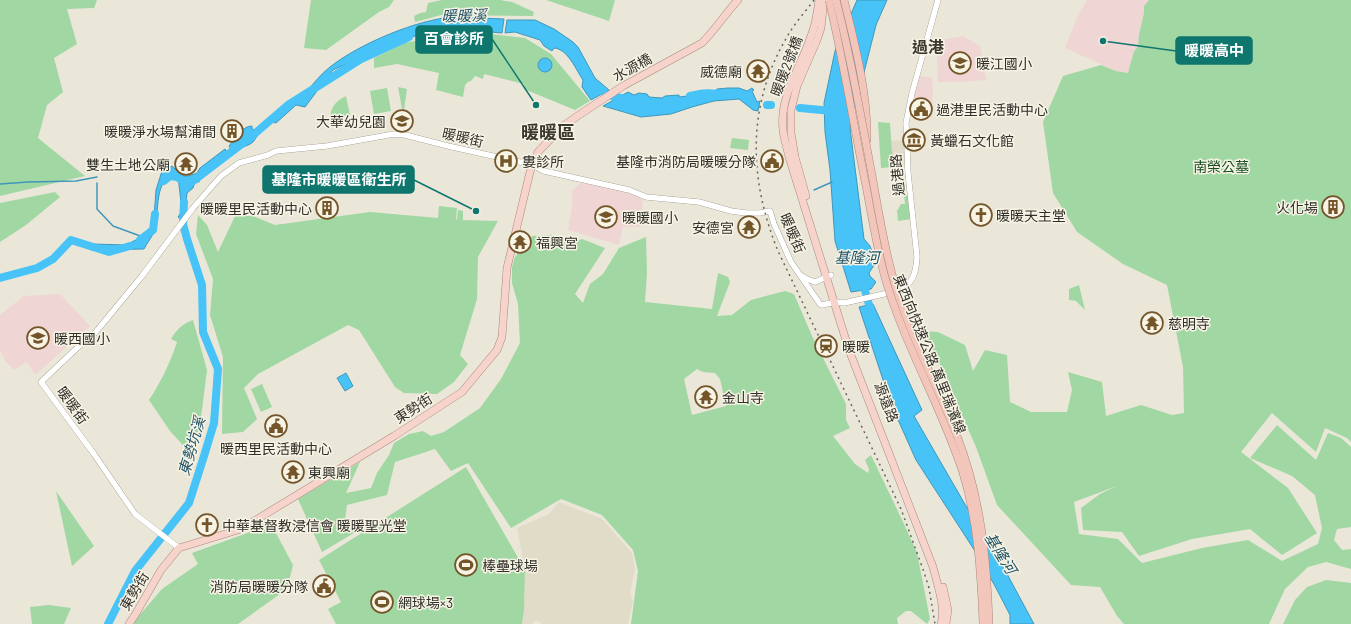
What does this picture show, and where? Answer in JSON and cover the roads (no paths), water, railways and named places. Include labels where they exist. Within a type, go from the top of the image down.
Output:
[{"type":"highway","name":"東西向快速公路 萬里瑞濱線","points":[[829,0],[884,275],[909,344],[943,420],[958,460],[968,494],[974,519],[980,565],[983,624]]},
{"type":"highway","name":"東西向快速公路 萬里瑞濱線","points":[[836,0],[892,275],[922,355],[958,437],[970,474],[978,507],[984,546],[989,624]]},
{"type":"highway","points":[[844,0],[863,86],[866,108],[867,150]]},
{"type":"main road","name":"水源橋","points":[[582,113],[623,86],[696,47],[709,36],[727,11],[738,0]]},
{"type":"main road","name":"暖暖2號橋","points":[[801,187],[789,157],[783,130],[783,118],[786,99],[793,76],[811,37],[815,24],[818,0]]},
{"type":"main road","name":"暖暖2號橋","points":[[801,187],[791,133],[791,110],[796,86],[821,28],[824,0]]},
{"type":"main road","name":"東勢街","points":[[129,624],[136,615],[161,570],[177,546],[241,529],[394,436],[462,392],[470,384],[497,350],[502,337],[507,268],[530,172],[538,152],[563,126],[582,113]]},
{"type":"main road","name":"源遠路","points":[[801,187],[829,275],[840,303],[851,356],[935,567],[948,610],[946,624]]},
{"type":"main road","name":"源遠路","points":[[935,567],[944,616],[941,624]]},
{"type":"street","name":"過港路","points":[[840,303],[892,292],[904,288],[913,280],[917,257],[908,173],[906,122],[912,93],[938,0]]},
{"type":"street","name":"暖暖街","points":[[177,546],[151,528],[135,514],[94,454],[41,382],[77,348],[95,334],[142,276],[193,208],[221,176],[239,163],[276,151],[327,146],[394,134],[405,135],[533,165],[544,171],[628,190],[646,197],[699,202],[732,211],[746,213],[770,211],[774,224],[791,262],[819,304],[840,303]]},
{"type":"street","name":"暖暖街","points":[[799,273],[807,279],[815,282],[829,275]]},
{"type":"water","name":"基隆河","points":[[857,0],[887,0],[876,25],[850,128],[864,239],[870,246],[876,262],[869,273],[876,282],[871,289],[851,292],[835,241],[830,170],[825,132],[824,103],[835,51]]},
{"type":"water","points":[[454,17],[504,19],[502,33],[465,30],[439,31],[418,35],[386,46],[333,70],[305,107],[296,105],[276,123],[271,122],[264,125],[253,142],[232,151],[229,146],[245,128],[252,126],[252,129],[255,130],[267,120],[275,119],[284,113],[289,102],[307,97],[307,91],[330,67],[342,58],[389,34],[424,22]]},
{"type":"water","points":[[507,20],[535,20],[554,29],[573,42],[578,47],[595,78],[609,90],[591,100],[582,87],[583,80],[571,61],[563,52],[554,48],[552,51],[544,46],[540,40],[515,32],[505,33]]},
{"type":"water","points":[[542,58],[548,58],[552,62],[552,68],[548,72],[542,72],[538,68],[538,62]]},
{"type":"water","points":[[739,88],[747,91],[752,88],[754,90],[752,91],[757,102],[760,101],[758,111],[753,110],[739,99],[714,101],[671,114],[641,117],[603,106],[628,92],[634,95],[639,93],[647,94],[649,97],[662,98],[665,96],[679,95],[679,97],[713,93],[717,89]]},
{"type":"water","points":[[225,149],[228,153],[203,173],[199,182],[195,182],[193,188],[187,193],[185,210],[179,218],[178,217],[182,211],[178,176],[170,178],[164,182],[159,197],[155,230],[144,249],[91,250],[93,244],[126,245],[153,231],[156,190],[162,171],[172,166],[183,176],[192,175],[197,173],[200,168]]},
{"type":"water","points":[[873,304],[922,410],[914,416],[966,506],[992,546],[1034,624],[1010,624],[1010,615],[995,586],[973,548],[916,460],[891,404],[859,307]]},
{"type":"water","points":[[346,373],[353,386],[345,391],[337,378]]},
{"type":"waterway","name":"暖暖溪","points":[[252,136],[288,105],[361,59],[409,37]]},
{"type":"waterway","name":"暖暖溪","points":[[596,87],[608,95],[629,100]]},
{"type":"waterway","name":"暖暖溪","points":[[690,96],[707,93],[724,95]]},
{"type":"waterway","name":"暖暖溪","points":[[800,108],[832,111]]},
{"type":"waterway","name":"暖暖溪","points":[[193,181],[243,143]]},
{"type":"waterway","points":[[164,181],[170,176],[177,177],[187,183]]},
{"type":"waterway","points":[[0,184],[76,181],[97,177]]},
{"type":"waterway","points":[[814,190],[832,182]]},
{"type":"waterway","points":[[97,183],[97,209],[113,226],[143,237]]},
{"type":"waterway","name":"東勢坑溪","points":[[108,624],[135,571],[189,503],[214,423],[218,369],[203,332],[202,285],[183,224],[184,202]]},
{"type":"waterway","points":[[140,240],[153,230],[155,214]]},
{"type":"waterway","points":[[0,278],[37,268],[53,259],[71,240],[109,252],[130,246]]},
{"type":"waterway","name":"基隆河","points":[[862,280],[872,315]]},
{"type":"railway","points":[[814,0],[787,37],[774,63],[764,90],[758,116],[756,143],[757,170],[761,197],[768,224],[778,251],[901,509],[929,588],[935,624]]},
{"type":"place","name":"暖暖高中","points":[[1103,41]]},
{"type":"place","name":"暖江國小","points":[[960,63]]},
{"type":"place","name":"威德廟","points":[[758,71]]},
{"type":"place","name":"百會診所","points":[[536,105]]},
{"type":"place","name":"過港里民活動中心","points":[[921,109]]},
{"type":"place","name":"大華幼兒園","points":[[402,121]]},
{"type":"place","name":"暖暖淨水場幫浦間","points":[[232,131]]},
{"type":"place","name":"黃蠟石文化館","points":[[914,140]]},
{"type":"place","name":"婁診所","points":[[506,161]]},
{"type":"place","name":"基隆市消防局暖暖分隊","points":[[772,161]]},
{"type":"place","name":"雙生土地公廟","points":[[186,164]]},
{"type":"place","name":"火化場","points":[[1333,207]]},
{"type":"place","name":"暖暖里民活動中心","points":[[327,208]]},
{"type":"place","name":"基隆市暖暖區衛生所","points":[[476,211]]},
{"type":"place","name":"暖暖天主堂","points":[[981,215]]},
{"type":"place","name":"暖暖國小","points":[[606,217]]},
{"type":"place","name":"安德宮","points":[[749,227]]},
{"type":"place","name":"福興宮","points":[[520,242]]},
{"type":"place","name":"慈明寺","points":[[1152,323]]},
{"type":"place","name":"暖西國小","points":[[38,338]]},
{"type":"place","name":"暖暖","points":[[826,346]]},
{"type":"place","name":"金山寺","points":[[706,397]]},
{"type":"place","name":"暖西里民活動中心","points":[[276,426]]},
{"type":"place","name":"東興廟","points":[[293,472]]},
{"type":"place","name":"中華基督教浸信會 暖暖聖光堂","points":[[207,525]]},
{"type":"place","name":"棒壘球場","points":[[466,565]]},
{"type":"place","name":"消防局暖暖分隊","points":[[324,586]]},
{"type":"place","name":"網球場×3","points":[[382,602]]},
{"type":"district","name":"過港","points":[[928,46]]},
{"type":"district","name":"暖暖區","points":[[548,132]]},
{"type":"park label","name":"南榮公墓","points":[[1221,166]]}]
